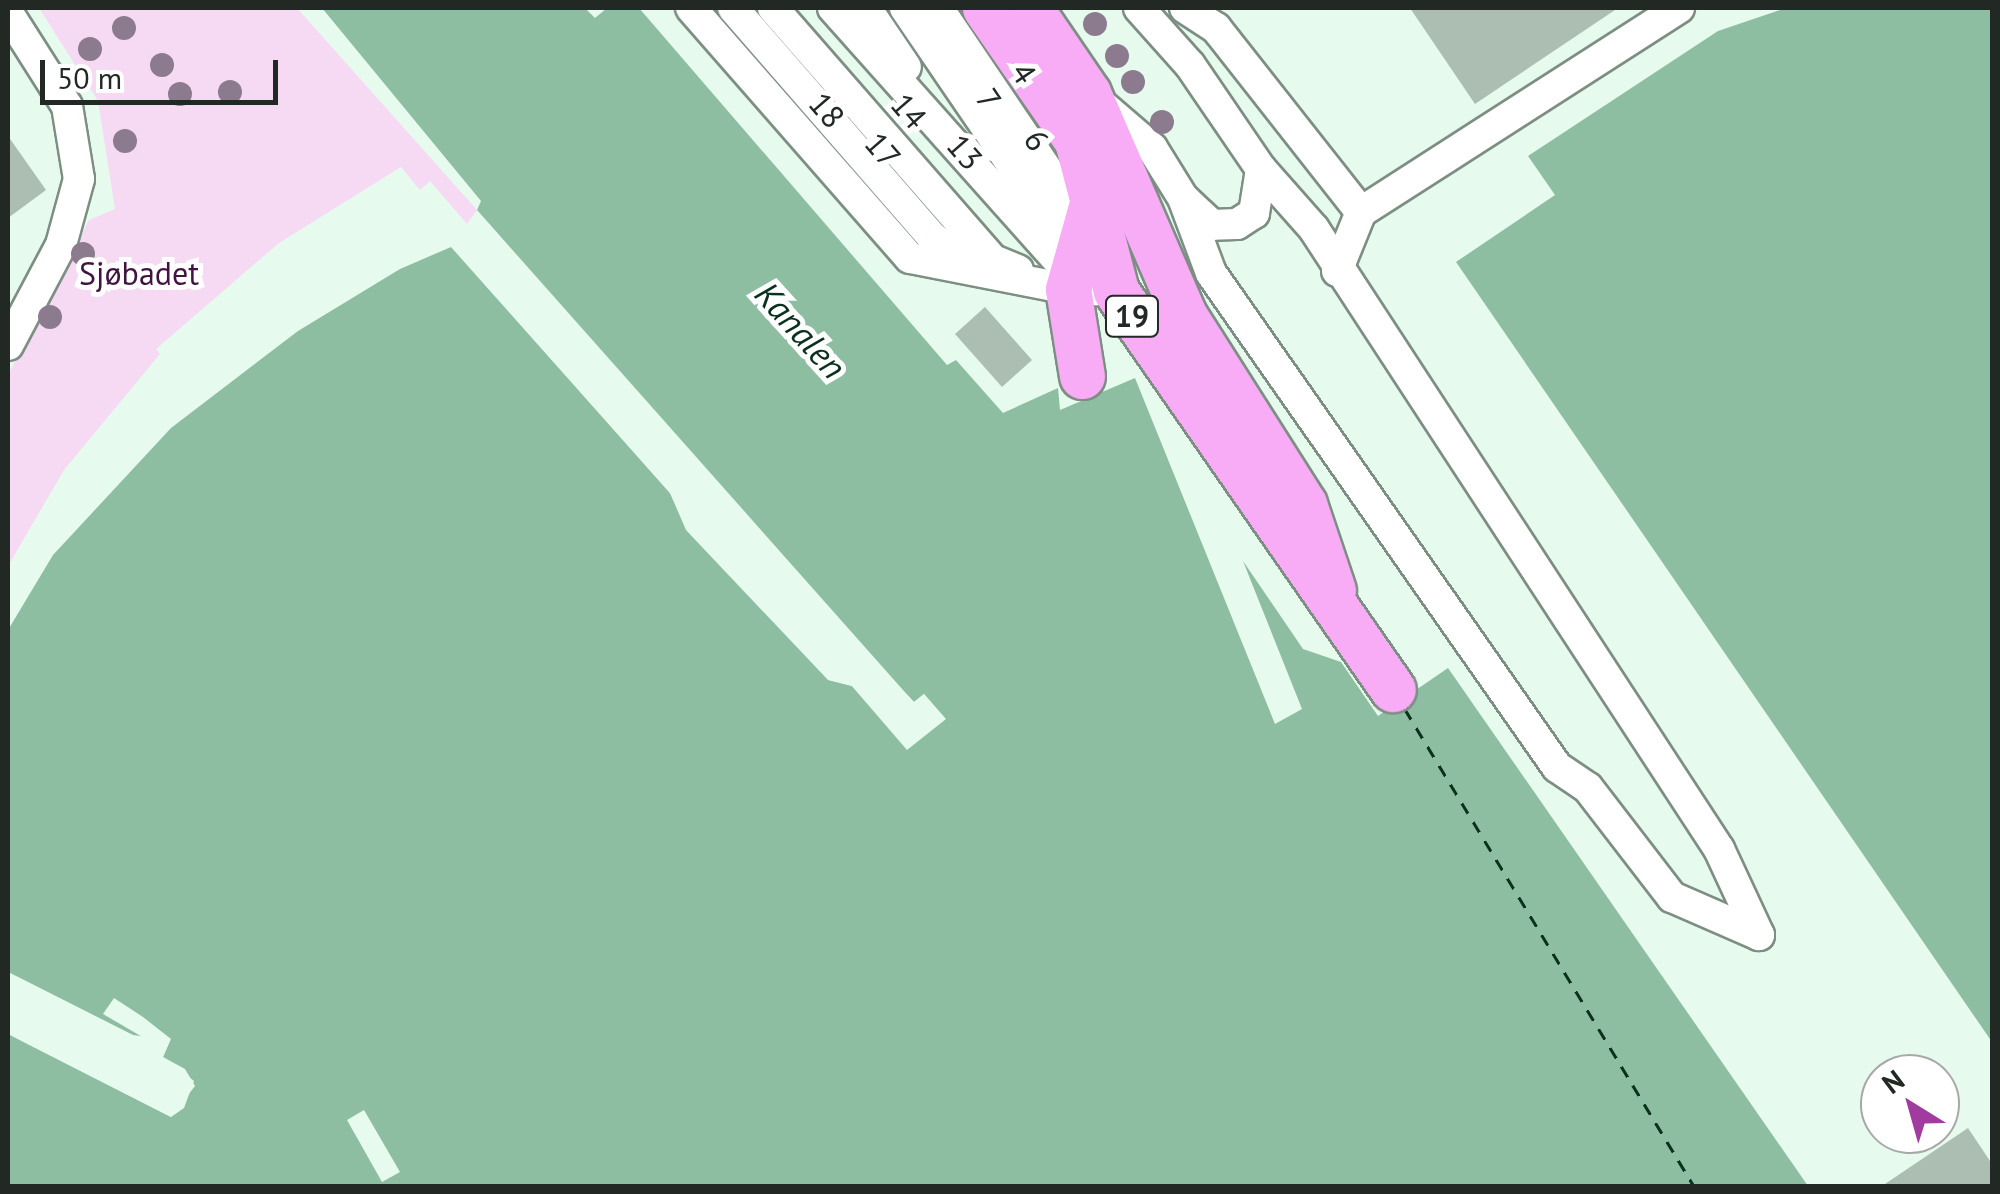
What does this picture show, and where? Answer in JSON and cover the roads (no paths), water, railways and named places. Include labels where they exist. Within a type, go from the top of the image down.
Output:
[{"type":"highway","name":"19","points":[[985,8],[1077,141],[1053,235],[1082,376]]},
{"type":"highway","name":"19","points":[[1030,8],[1088,93],[1170,288],[1304,504],[1334,597]]},
{"type":"highway","name":"19","points":[[1053,235],[1109,142]]},
{"type":"highway","name":"19","points":[[1053,235],[1116,291],[1290,552],[1334,597],[1393,689]]},
{"type":"street","name":"18","points":[[692,8],[928,243]]},
{"type":"street","name":"17","points":[[712,8],[928,243]]},
{"type":"street","points":[[733,8],[928,243]]},
{"type":"street","points":[[752,8],[928,243]]},
{"type":"street","name":"14","points":[[772,8],[1053,235]]},
{"type":"street","name":"13","points":[[793,8],[1053,235]]},
{"type":"street","points":[[814,8],[1053,235]]},
{"type":"street","points":[[833,8],[973,168],[1053,235]]},
{"type":"street","points":[[847,8],[898,82]]},
{"type":"street","points":[[866,8],[973,168]]},
{"type":"street","name":"7","points":[[885,8],[1053,235]]},
{"type":"street","name":"6","points":[[905,8],[1053,235]]},
{"type":"street","points":[[921,8],[1053,235]]},
{"type":"street","name":"4","points":[[938,8],[1053,235]]},
{"type":"street","points":[[954,8],[1051,140]]},
{"type":"street","points":[[969,8],[1051,140],[1053,235]]},
{"type":"street","points":[[1088,93],[1152,148],[1183,198],[1211,274],[1556,767],[1588,788],[1672,897],[1759,935],[1719,849],[1337,271],[1314,229],[1261,169],[1190,65],[1139,8]]},
{"type":"street","points":[[1185,8],[1216,28],[1361,212]]},
{"type":"street","points":[[1337,271],[1361,212],[1679,8]]},
{"type":"street","points":[[8,13],[67,106],[80,179],[62,245],[8,345]]},
{"type":"street","points":[[1183,198],[1212,224],[1237,224],[1254,212],[1261,169]]},
{"type":"street","points":[[928,243],[1053,235]]},
{"type":"street","points":[[928,243],[1053,235]]},
{"type":"water","name":"Kanalen","points":[[322,8],[585,8],[595,18],[607,8],[639,8],[947,365],[956,360],[1003,413],[1058,388],[1060,410],[1135,378],[1275,724],[1302,709],[1243,561],[1303,649],[1341,662],[1378,716],[1448,668],[1808,1186],[8,1186],[8,1034],[171,1117],[195,1086],[185,1069],[163,1057],[170,1040],[133,1035],[8,972],[8,630],[53,555],[171,428],[298,331],[400,269],[451,247],[670,493],[686,530],[828,680],[852,686],[907,749],[945,719],[924,694],[914,702],[903,691],[651,411],[477,210],[481,201]]},
{"type":"water","points":[[1786,8],[1992,8],[1992,1042],[1456,262],[1555,195],[1528,156],[1718,31]]},
{"type":"park label","name":"Sjøbadet","points":[[139,273]]}]
